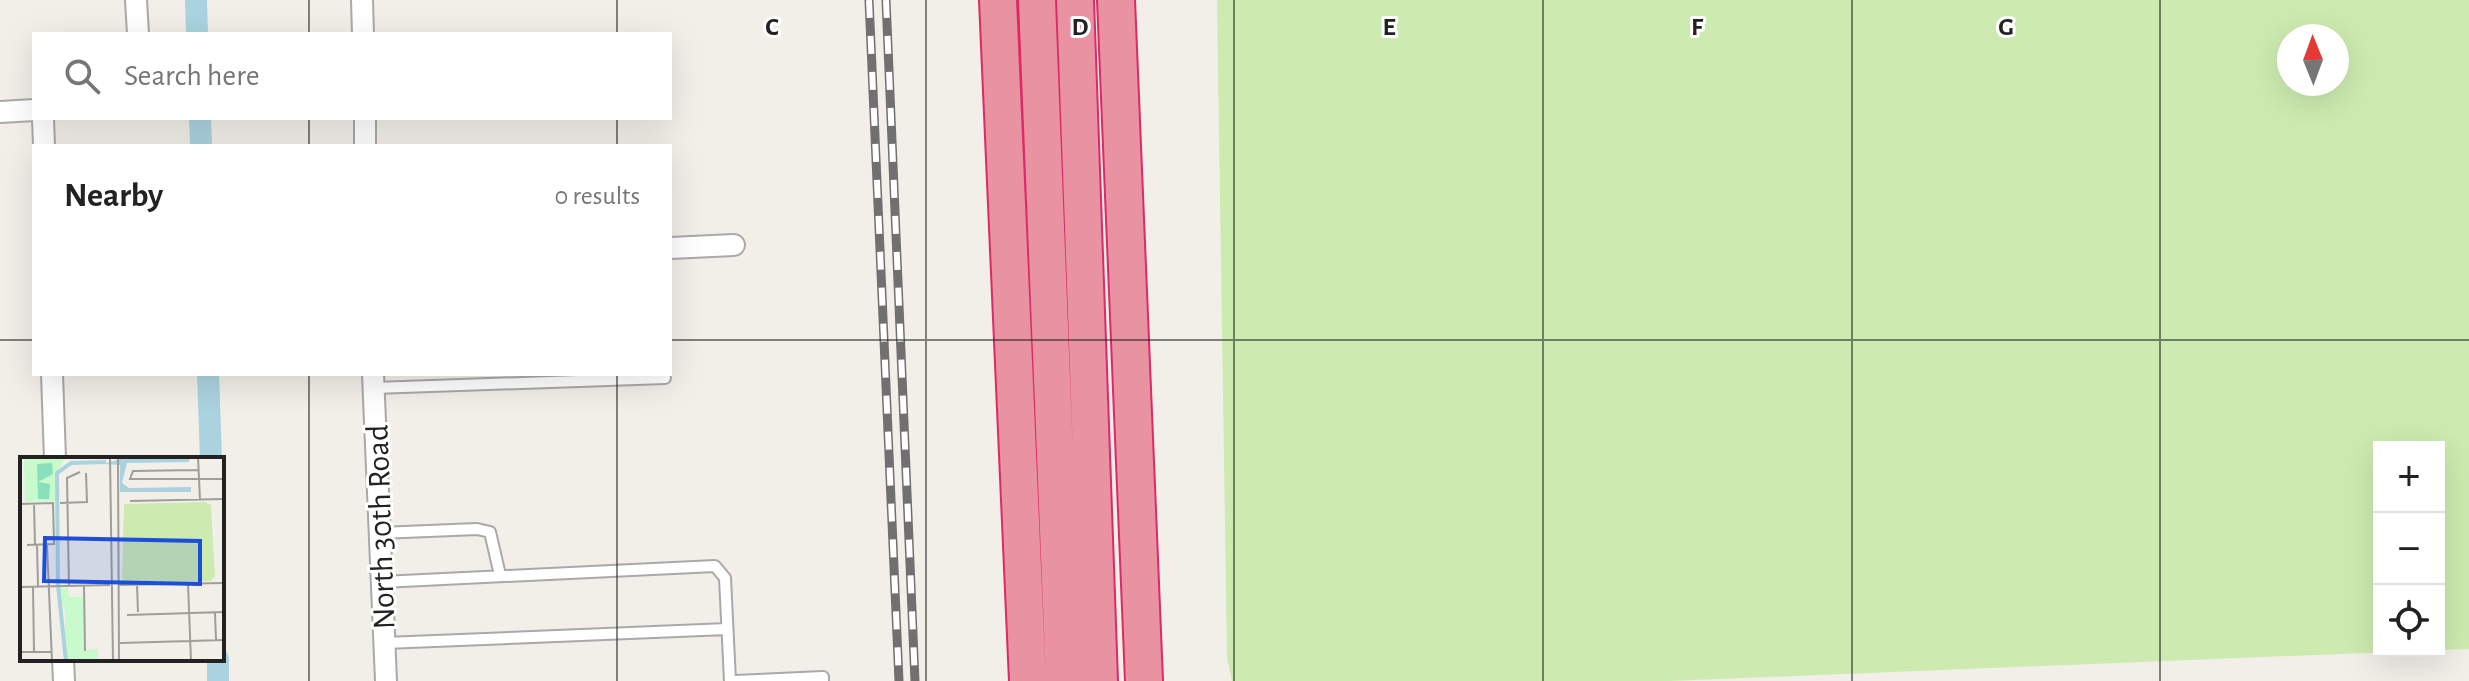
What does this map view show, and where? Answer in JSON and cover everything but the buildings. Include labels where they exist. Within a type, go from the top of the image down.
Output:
[{"type":"highway","points":[[998,0],[1028,668]]},
{"type":"highway","points":[[1037,0],[1081,668]]},
{"type":"highway","points":[[1075,0],[1081,668]]},
{"type":"highway","points":[[1116,0],[1144,664]]},
{"type":"street","points":[[136,0],[138,32]]},
{"type":"street","points":[[362,0],[363,32]]},
{"type":"street","points":[[0,112],[32,110]]},
{"type":"street","points":[[43,120],[44,144]]},
{"type":"street","points":[[365,120],[365,144]]},
{"type":"street","points":[[672,248],[734,245]]},
{"type":"street","points":[[52,376],[55,457]]},
{"type":"street","name":"North 30th Road","points":[[374,381],[386,681]]},
{"type":"street","points":[[63,661],[64,681]]},
{"type":"lane","points":[[374,381],[665,378]]},
{"type":"lane","points":[[380,533],[477,529],[490,532],[500,575]]},
{"type":"lane","points":[[382,582],[715,566],[725,578],[732,681],[823,677],[823,681]]},
{"type":"lane","points":[[385,643],[727,629]]},
{"type":"green space","points":[[1217,0],[2469,0],[2469,649],[2445,650],[2445,441],[2373,441],[2373,653],[1670,681],[1232,681],[1227,658]]},
{"type":"waterway","points":[[196,0],[197,32]]},
{"type":"waterway","points":[[200,120],[201,144]]},
{"type":"waterway","points":[[208,376],[211,457]]},
{"type":"waterway","points":[[218,661],[218,681]]},
{"type":"railway","points":[[869,0],[899,681]]},
{"type":"railway","points":[[886,0],[915,681]]}]
